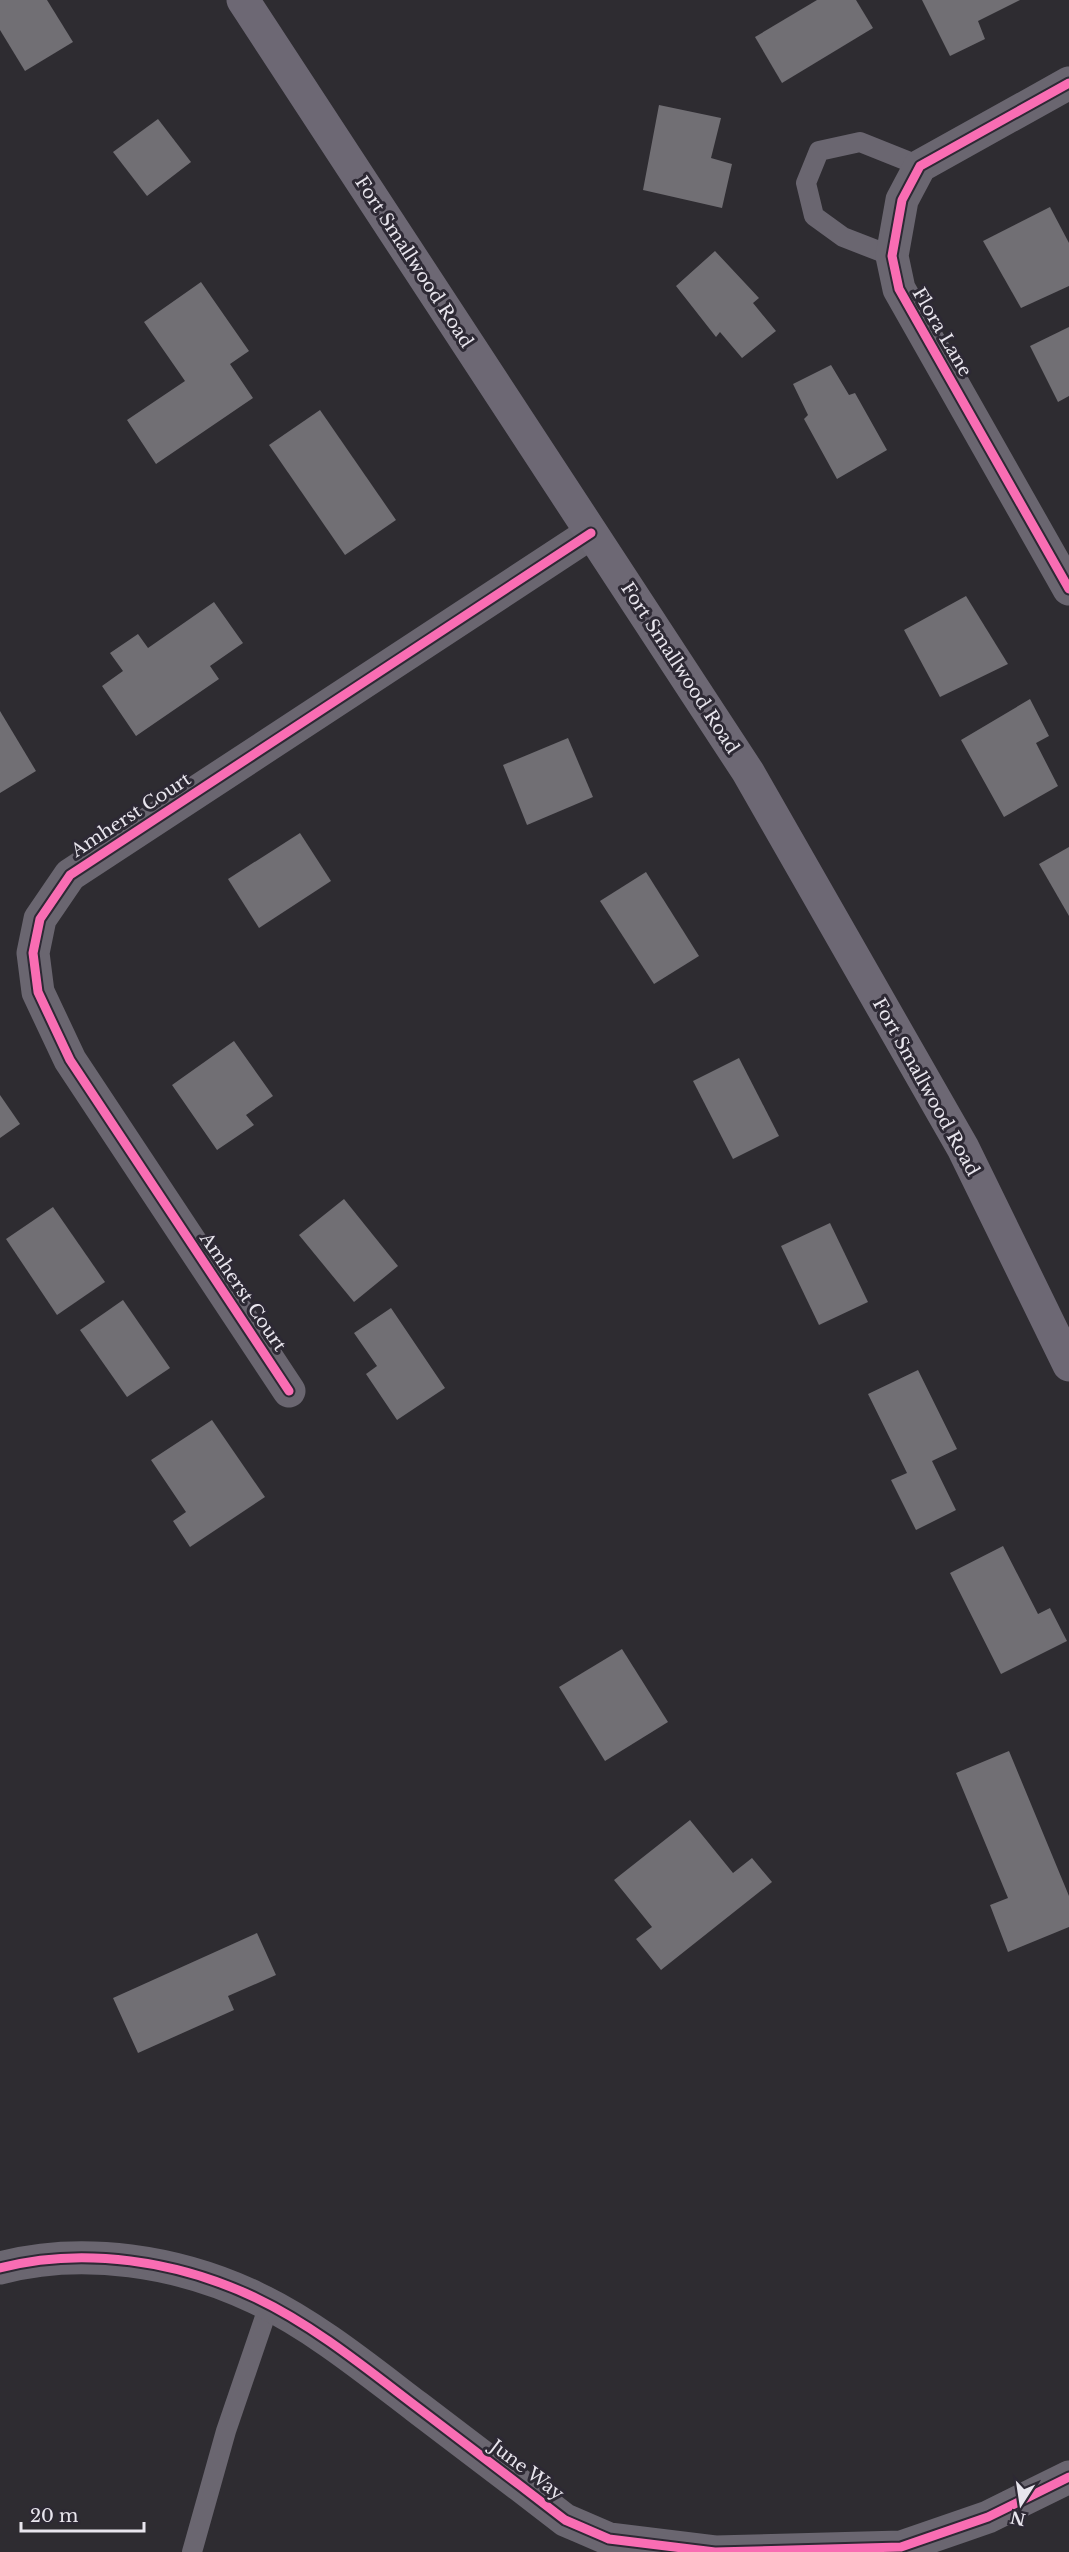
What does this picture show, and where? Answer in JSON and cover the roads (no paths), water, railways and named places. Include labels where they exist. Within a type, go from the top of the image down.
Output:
[{"type":"main road","name":"Fort Smallwood Road","points":[[243,0],[748,772],[963,1148],[1069,1365]]},
{"type":"street","points":[[920,166],[1069,83]]},
{"type":"street","name":"Flora Lane","points":[[920,166],[902,200],[892,256],[899,289],[1069,589]]},
{"type":"street","name":"Amherst Court","points":[[289,1391],[70,1060],[38,992],[33,953],[40,919],[70,875],[591,533]]},
{"type":"street","name":"June Way","points":[[0,2268],[24,2262],[101,2258],[184,2270],[257,2298],[334,2344],[565,2520],[609,2539],[715,2552],[901,2547],[988,2517],[1069,2477]]},
{"type":"lane","points":[[892,256],[843,237],[814,216],[806,183],[819,151],[860,142],[920,166]]},
{"type":"lane","points":[[192,2552],[226,2431],[269,2305]]}]
